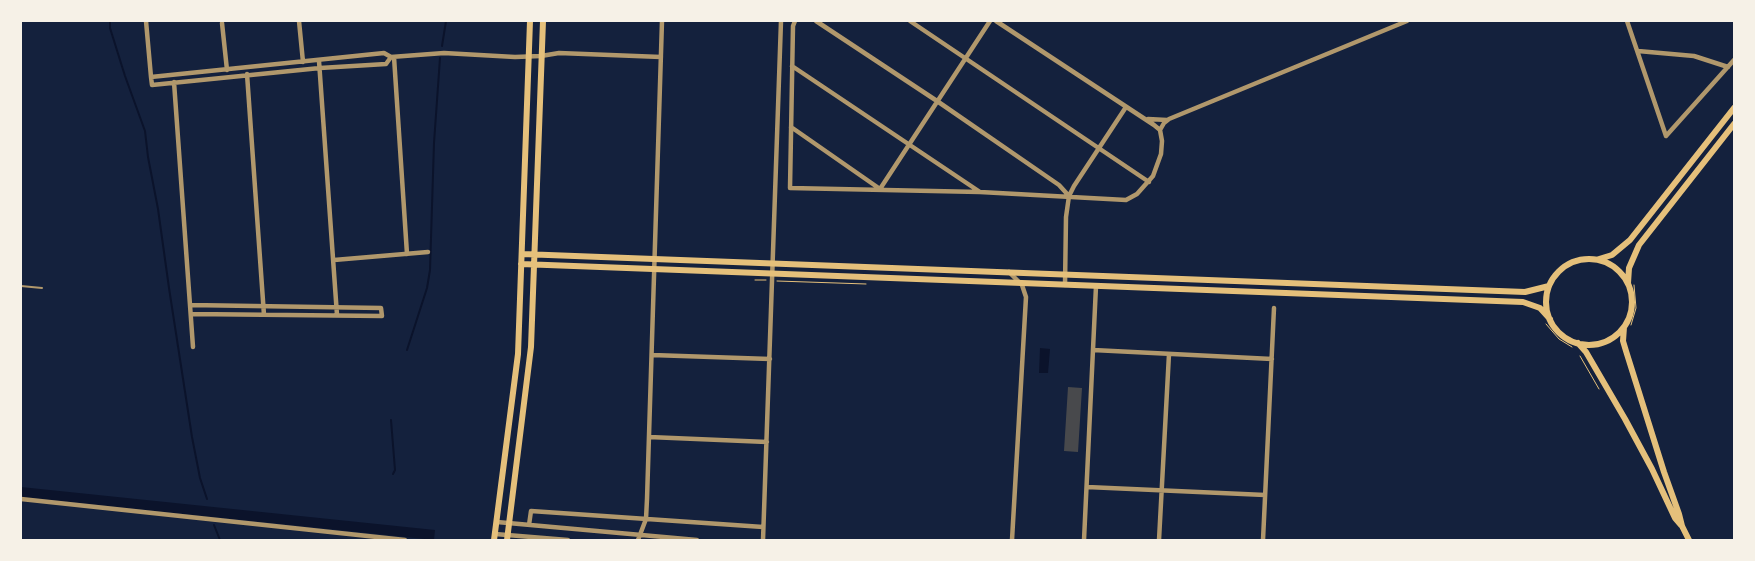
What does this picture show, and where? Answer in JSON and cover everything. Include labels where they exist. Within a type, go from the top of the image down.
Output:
[{"type":"main road","points":[[495,537],[518,362],[530,21]]},
{"type":"main road","points":[[507,537],[529,369],[535,254],[542,21]]},
{"type":"main road","points":[[527,95],[540,95]]},
{"type":"main road","points":[[1547,320],[1546,302],[1549,286],[1553,278],[1565,266],[1581,260],[1598,260],[1612,255],[1630,240],[1734,108]]},
{"type":"main road","points":[[527,113],[540,114]]},
{"type":"main road","points":[[1689,540],[1682,526],[1626,351],[1623,336],[1628,326],[1632,300],[1629,268],[1639,245],[1734,124]]},
{"type":"main road","points":[[522,254],[1525,292],[1549,286]]},
{"type":"main road","points":[[1598,260],[1612,266],[1631,283]]},
{"type":"main road","points":[[521,264],[654,269],[773,277],[1020,283],[1523,302],[1540,308],[1547,320],[1561,334],[1586,352],[1652,469],[1675,518],[1682,526]]},
{"type":"main road","points":[[1577,346],[1605,341],[1628,326]]},
{"type":"street","points":[[146,21],[152,85],[320,68],[386,64],[392,57]]},
{"type":"street","points":[[299,21],[303,62]]},
{"type":"street","points":[[639,537],[646,519],[662,21]]},
{"type":"street","points":[[763,540],[781,21]]},
{"type":"street","points":[[795,21],[793,26],[790,188],[980,192],[1126,200],[1138,194],[1149,182],[1156,169],[1161,154],[1162,141],[1160,130],[1164,122],[1407,21]]},
{"type":"street","points":[[816,21],[1059,185],[1070,196]]},
{"type":"street","points":[[910,21],[1149,182]]},
{"type":"street","points":[[880,189],[990,21]]},
{"type":"street","points":[[996,21],[1160,130]]},
{"type":"street","points":[[1628,21],[1666,136],[1734,60]]},
{"type":"street","points":[[222,24],[227,70]]},
{"type":"street","points":[[1638,51],[1694,56],[1728,67]]},
{"type":"street","points":[[151,78],[384,53],[392,57],[444,52],[498,56],[541,56],[559,53],[660,57]]},
{"type":"street","points":[[392,57],[407,254]]},
{"type":"street","points":[[319,61],[338,316]]},
{"type":"street","points":[[792,66],[980,192]]},
{"type":"street","points":[[246,68],[264,315]]},
{"type":"street","points":[[173,75],[193,348]]},
{"type":"street","points":[[1066,285],[1066,217],[1070,196],[1074,186],[1126,106]]},
{"type":"street","points":[[1145,119],[1169,119]]},
{"type":"street","points":[[791,127],[880,189]]},
{"type":"street","points":[[334,260],[428,252]]},
{"type":"street","points":[[1009,272],[1020,283],[1026,297],[1012,540]]},
{"type":"street","points":[[1084,540],[1096,286]]},
{"type":"street","points":[[190,305],[381,308],[382,316],[191,314]]},
{"type":"street","points":[[1263,540],[1274,308]]},
{"type":"street","points":[[1093,350],[1272,360]]},
{"type":"street","points":[[1159,540],[1169,354]]},
{"type":"street","points":[[652,355],[770,359]]},
{"type":"street","points":[[649,437],[766,442]]},
{"type":"street","points":[[1086,487],[1265,495]]},
{"type":"street","points":[[21,499],[405,540]]},
{"type":"street","points":[[529,525],[531,511],[763,527]]},
{"type":"street","points":[[497,522],[639,537],[697,540]]},
{"type":"street","points":[[495,537],[568,540]]},
{"type":"lane","points":[[21,286],[42,288]]},
{"type":"path","points":[[750,280],[773,277],[866,284]]},
{"type":"path","points":[[1628,326],[1636,308],[1631,283]]},
{"type":"path","points":[[1547,320],[1554,335],[1577,346]]},
{"type":"path","points":[[1577,352],[1599,389]]},
{"type":"water","points":[[1040,348],[1050,349],[1048,373],[1039,373]]},
{"type":"water","points":[[21,487],[435,530],[434,540],[21,497]]},
{"type":"building","points":[[1068,387],[1082,388],[1078,452],[1064,451]]},
{"type":"waterway","points":[[110,21],[110,28],[125,76],[145,131],[192,437],[200,478],[207,499]]},
{"type":"waterway","points":[[442,46],[446,21]]},
{"type":"waterway","points":[[407,350],[427,288],[430,270],[434,143],[440,58]]},
{"type":"waterway","points":[[391,420],[395,470],[393,474]]},
{"type":"waterway","points":[[214,525],[220,540]]}]
